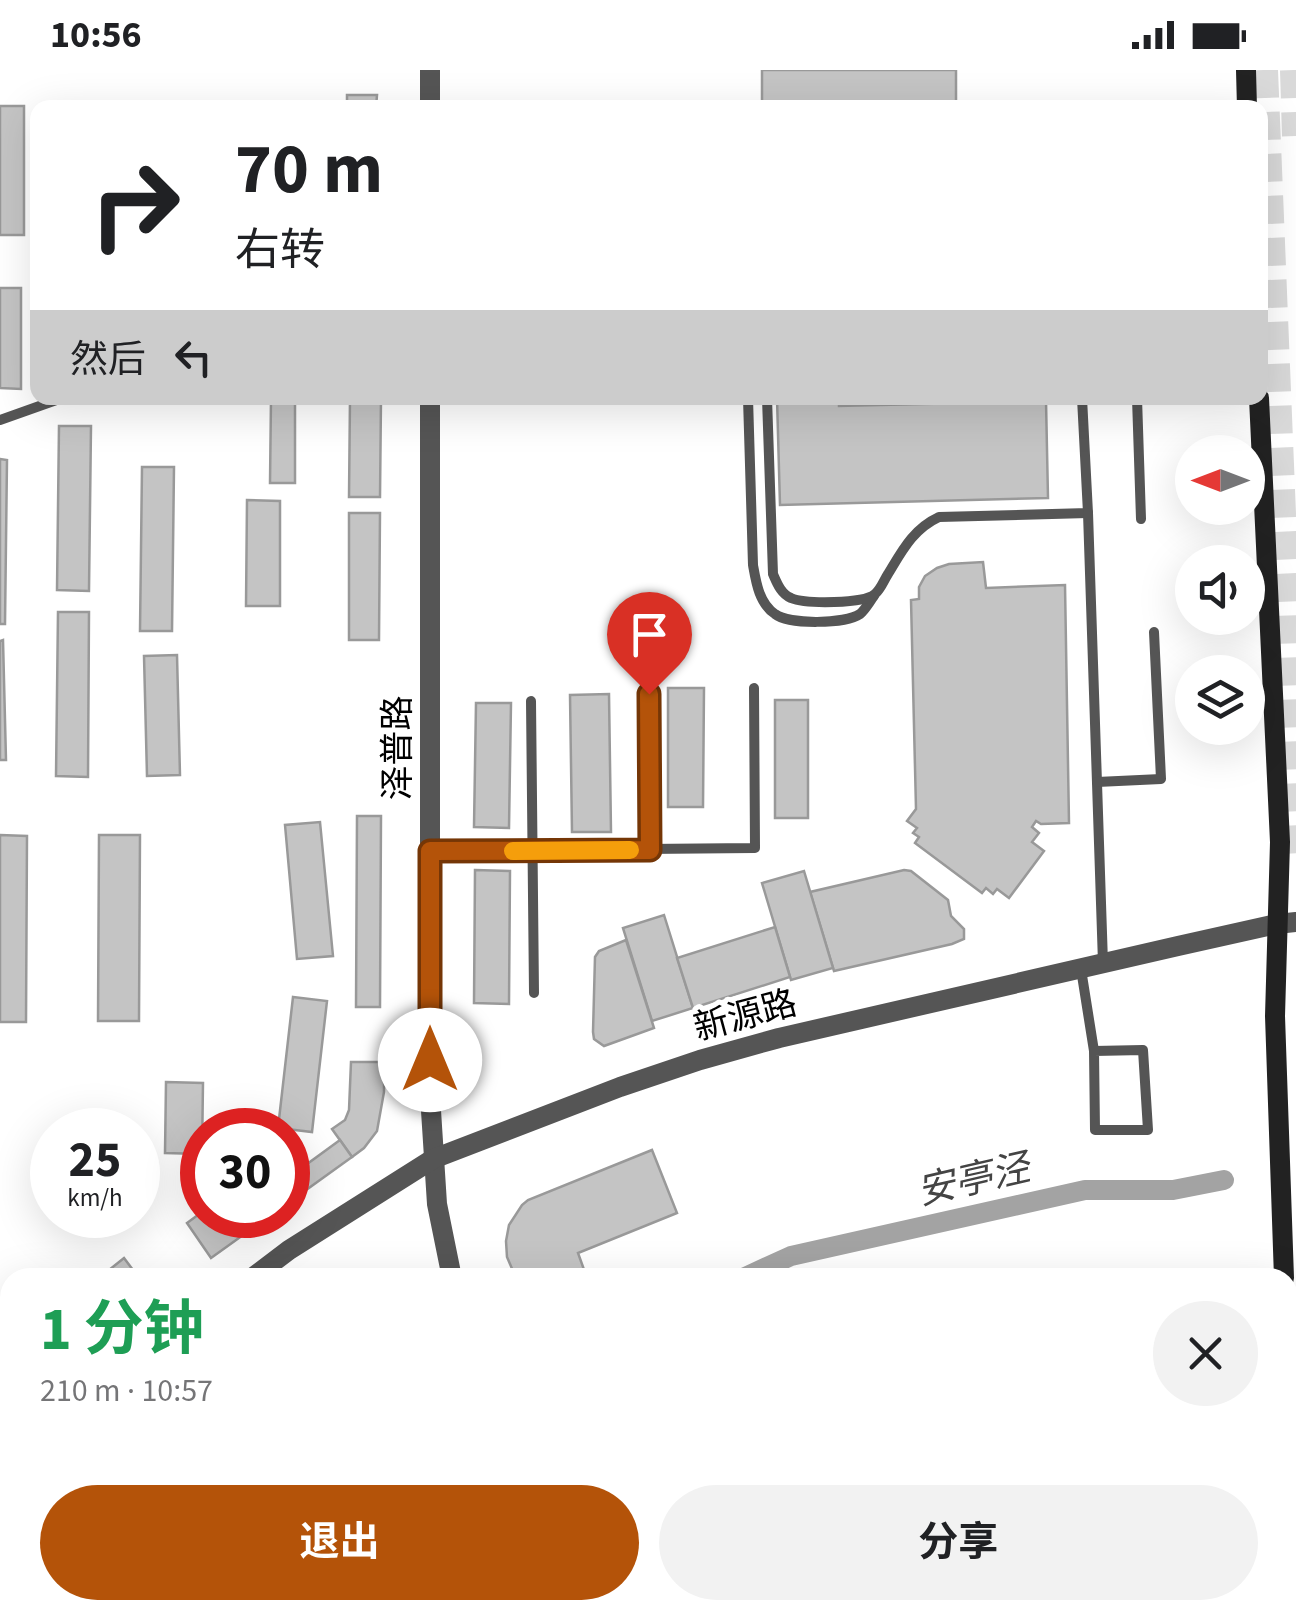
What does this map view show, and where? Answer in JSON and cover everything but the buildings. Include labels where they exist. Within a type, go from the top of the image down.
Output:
[{"type":"main road","points":[[1246,70],[1247,100]]},
{"type":"main road","points":[[1258,405],[1286,923],[1274,1016],[1284,1268]]},
{"type":"street","points":[[430,70],[430,100]]},
{"type":"street","name":"泽普路","points":[[430,405],[430,1096],[437,1204],[450,1268]]},
{"type":"street","name":"新源路","points":[[266,1268],[433,1158],[700,1060],[779,1038],[1286,923]]},
{"type":"lane","points":[[0,420],[42,405]]},
{"type":"lane","points":[[748,405],[756,585],[776,615],[792,621],[832,621],[860,614],[909,540],[925,523],[939,517],[1088,513]]},
{"type":"lane","points":[[767,405],[772,562],[780,590],[788,598],[802,601],[857,600],[876,593]]},
{"type":"lane","points":[[1082,405],[1103,963]]},
{"type":"lane","points":[[1137,405],[1141,519]]},
{"type":"lane","points":[[1097,782],[1160,779],[1154,632]]},
{"type":"lane","points":[[430,851],[755,848],[754,688]]},
{"type":"lane","points":[[649,694],[650,850]]},
{"type":"lane","points":[[531,701],[534,993]]},
{"type":"lane","points":[[1081,968],[1094,1051],[1096,1130],[1148,1130],[1143,1050],[1094,1051]]},
{"type":"waterway","name":"安亭泾","points":[[765,1268],[791,1256],[1085,1190],[1173,1190],[1224,1180]]},
{"type":"tunnel","points":[[1264,70],[1265,100]]},
{"type":"tunnel","points":[[1294,70],[1296,136]]},
{"type":"tunnel","points":[[1268,169],[1296,860]]},
{"type":"slow traffic","points":[[513,851],[630,850]]},
{"type":"route","points":[[430,1060],[430,851],[650,850],[649,694]]}]
